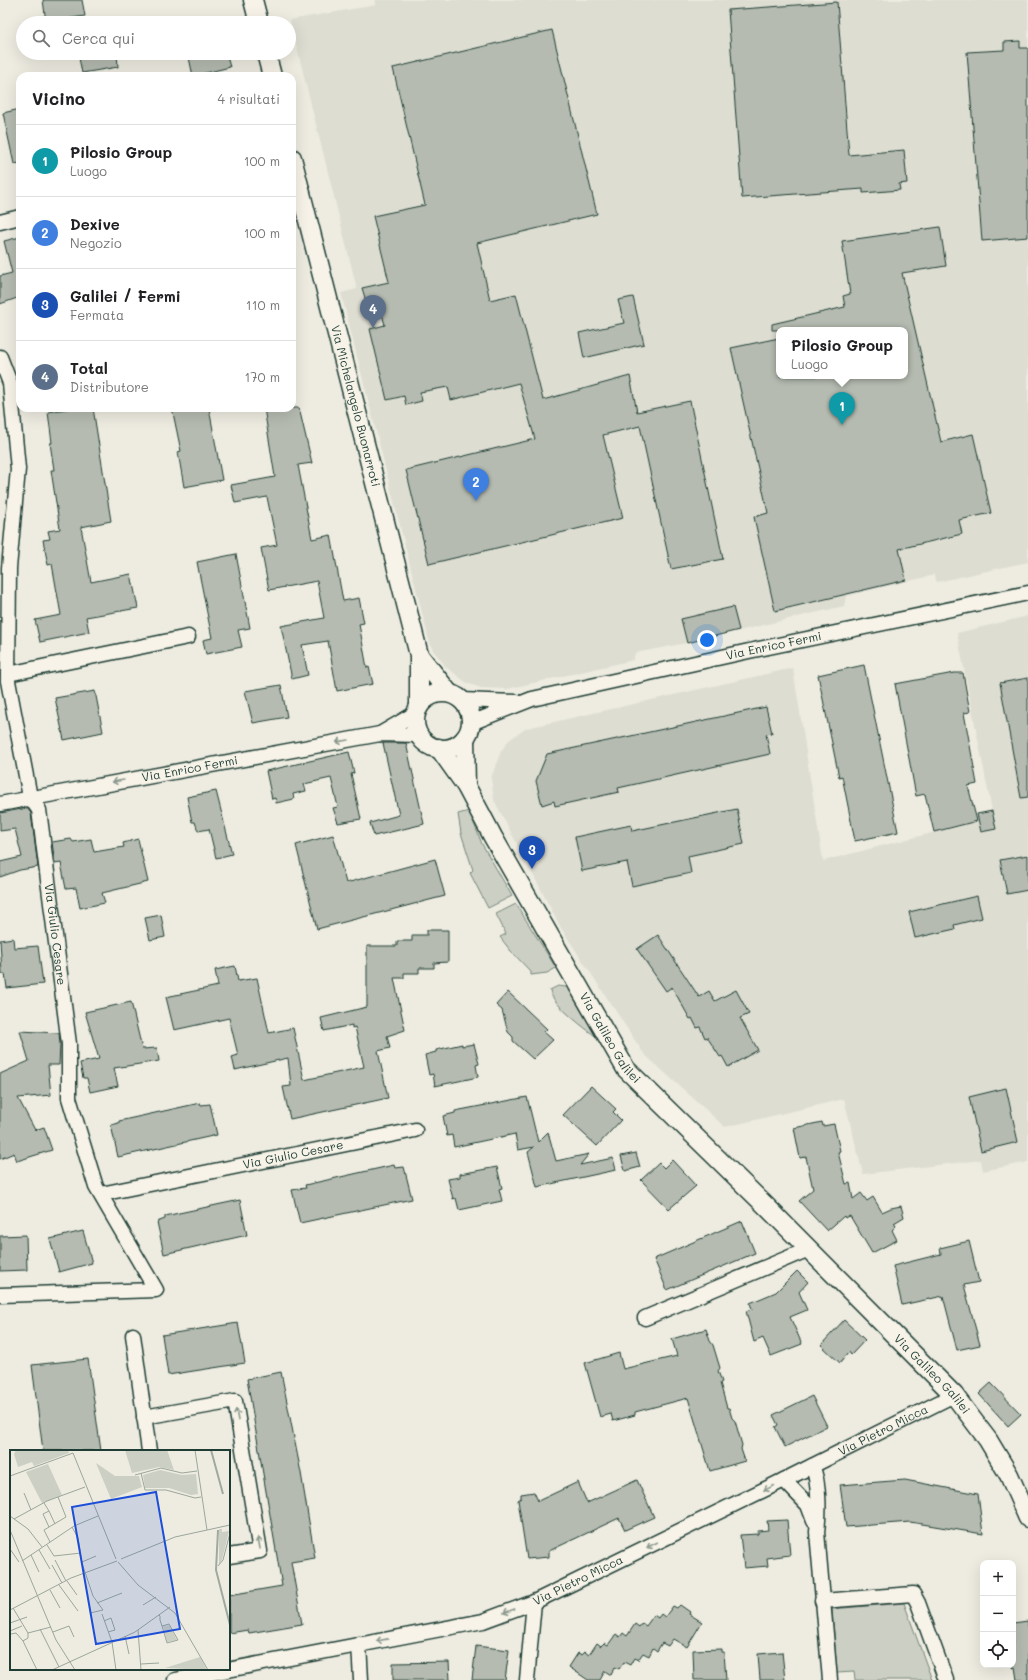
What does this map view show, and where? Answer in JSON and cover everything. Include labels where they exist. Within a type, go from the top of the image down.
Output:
[{"type":"street","points":[[253,0],[257,16]]},
{"type":"street","points":[[268,60],[271,72]]},
{"type":"street","name":"Via Michelangelo Buonarroti","points":[[296,174],[419,655],[417,709]]},
{"type":"street","points":[[0,222],[16,218]]},
{"type":"street","name":"Via Giulio Cesare","points":[[0,357],[10,383],[18,469],[4,567],[8,681],[30,797],[39,810],[69,1044],[69,1098],[96,1187],[156,1290],[0,1295]]},
{"type":"street","name":"Via Enrico Fermi","points":[[468,731],[521,702],[749,651],[1028,593]]},
{"type":"street","points":[[8,674],[188,637]]},
{"type":"street","name":"Via Michelangelo Buonarroti","points":[[419,655],[455,696]]},
{"type":"street","points":[[431,695],[455,696],[469,710],[468,731],[453,747],[439,748],[428,745],[418,735],[415,724],[417,709],[431,695]]},
{"type":"street","name":"Via Enrico Fermi","points":[[455,696],[521,702]]},
{"type":"street","name":"Via Enrico Fermi","points":[[380,734],[417,709]]},
{"type":"street","name":"Via Galileo Galilei","points":[[466,786],[468,731]]},
{"type":"street","name":"Via Enrico Fermi","points":[[0,804],[30,797],[380,734],[418,735]]},
{"type":"street","name":"Via Galileo Galilei","points":[[439,748],[466,786],[626,1069],[809,1249],[954,1395],[988,1440],[1009,1475],[1028,1518]]},
{"type":"street","name":"Via Giulio Cesare","points":[[101,1194],[415,1130]]},
{"type":"street","points":[[646,1318],[809,1249]]},
{"type":"street","points":[[133,1335],[149,1450]]},
{"type":"street","name":"Via Pietro Micca","points":[[230,1668],[483,1621],[534,1602],[954,1395]]},
{"type":"street","points":[[144,1417],[235,1401],[260,1551],[230,1556]]},
{"type":"street","points":[[812,1466],[816,1474],[818,1520],[817,1532],[830,1680]]},
{"type":"street","points":[[784,1480],[808,1505],[817,1532]]},
{"type":"street","points":[[822,1601],[913,1594],[918,1603],[946,1680]]},
{"type":"street","points":[[527,1680],[534,1602]]},
{"type":"street","points":[[359,1644],[361,1680]]},
{"type":"street","name":"Via Pietro Micca","points":[[175,1680],[190,1675],[217,1670]]},
{"type":"shaded area","points":[[375,0],[1028,0],[1028,562],[937,582],[934,575],[846,596],[844,606],[687,643],[635,653],[633,660],[507,689],[481,688],[467,683],[446,667],[433,650],[429,640],[341,293],[357,289],[296,44],[296,19],[376,5]]},
{"type":"shaded area","points":[[1028,616],[1028,1162],[983,1171],[981,1160],[863,1174],[844,1099],[725,1127],[644,1054],[561,928],[494,800],[491,778],[501,751],[509,740],[527,728],[793,668],[823,861],[978,821],[977,814],[992,811],[957,633]]},
{"type":"shaded area","points":[[469,811],[482,844],[512,896],[488,908],[470,873],[473,870],[461,833],[458,814]]},
{"type":"shaded area","points":[[516,904],[556,968],[547,973],[531,975],[531,972],[500,937],[506,934],[496,914]]},
{"type":"shaded area","points":[[558,986],[566,987],[571,990],[606,1044],[583,1027],[557,1003],[550,990]]},
{"type":"shaded area","points":[[904,1603],[932,1680],[855,1680],[854,1672],[837,1673],[832,1609]]},
{"type":"building","points":[[43,0],[82,0],[85,16],[45,16]]},
{"type":"building","points":[[837,2],[849,155],[904,150],[907,183],[899,184],[900,190],[863,193],[863,189],[742,198],[728,10]]},
{"type":"building","points":[[552,30],[597,214],[477,243],[490,300],[516,294],[543,400],[630,376],[637,412],[690,401],[723,559],[671,569],[640,426],[603,435],[623,518],[429,564],[406,470],[535,439],[519,383],[451,400],[448,387],[420,392],[422,401],[406,405],[404,396],[387,400],[370,329],[385,325],[378,299],[366,301],[362,288],[389,282],[373,216],[425,205],[393,68]]},
{"type":"building","points":[[1020,41],[1020,48],[1028,48],[1028,237],[982,241],[967,52],[1004,50],[1004,42]]},
{"type":"building","points":[[79,60],[118,60],[118,67],[82,72]]},
{"type":"building","points":[[190,60],[228,60],[230,67],[209,72],[192,72]]},
{"type":"building","points":[[16,110],[16,164],[14,164],[3,113]]},
{"type":"building","points":[[940,227],[946,266],[902,273],[941,442],[973,434],[991,513],[959,520],[962,534],[899,549],[906,580],[775,611],[754,517],[768,513],[731,348],[776,339],[776,379],[908,379],[908,327],[776,327],[776,330],[772,330],[772,324],[845,307],[843,296],[850,294],[842,241]]},
{"type":"building","points":[[16,238],[16,298],[0,304],[0,276],[12,273],[4,241]]},
{"type":"building","points":[[633,297],[644,344],[584,358],[579,333],[624,323],[618,300]]},
{"type":"building","points":[[296,408],[299,408],[312,463],[298,465],[312,539],[331,535],[343,601],[359,598],[364,623],[359,624],[367,668],[369,667],[373,684],[337,691],[328,641],[302,645],[308,675],[292,679],[281,626],[324,618],[317,581],[269,590],[261,548],[277,545],[267,497],[235,503],[231,485],[275,477],[265,412],[296,412]]},
{"type":"building","points":[[48,412],[94,412],[111,521],[81,527],[91,582],[131,574],[138,608],[86,617],[89,632],[40,642],[35,620],[61,615],[52,564],[48,565],[43,540],[50,539],[48,531],[60,529],[51,470],[54,470],[50,443],[52,443]]},
{"type":"building","points":[[173,412],[210,412],[222,480],[184,487],[178,452],[181,451]]},
{"type":"building","points":[[236,554],[250,628],[238,630],[242,647],[206,654],[203,640],[212,638],[197,562]]},
{"type":"building","points":[[733,607],[739,630],[687,643],[681,619]]},
{"type":"building","points":[[864,665],[898,832],[855,841],[842,776],[839,777],[818,675]]},
{"type":"building","points":[[954,673],[963,673],[970,712],[964,713],[977,784],[968,786],[977,821],[934,832],[925,794],[916,796],[895,684]]},
{"type":"building","points":[[1028,678],[1028,797],[1021,798],[1000,683]]},
{"type":"building","points":[[281,685],[287,717],[253,723],[245,691]]},
{"type":"building","points":[[95,691],[103,732],[64,740],[55,698]]},
{"type":"building","points":[[766,707],[772,733],[766,734],[770,754],[618,788],[619,792],[555,806],[554,801],[542,805],[536,781],[547,754]]},
{"type":"building","points":[[383,743],[406,743],[424,824],[374,836],[370,823],[399,815]]},
{"type":"building","points":[[349,752],[354,773],[351,774],[361,819],[338,823],[333,808],[338,807],[331,778],[304,784],[306,791],[293,794],[294,799],[276,803],[275,798],[272,799],[266,771]]},
{"type":"building","points":[[216,791],[232,854],[216,858],[209,829],[198,831],[195,822],[192,822],[187,797]]},
{"type":"building","points":[[27,808],[31,813],[38,867],[20,870],[0,877],[0,862],[22,857],[15,829],[0,831],[0,813]]},
{"type":"building","points":[[737,809],[744,844],[688,856],[691,873],[632,886],[627,862],[582,871],[575,837],[631,825],[632,831]]},
{"type":"building","points":[[992,811],[996,829],[981,832],[977,814]]},
{"type":"building","points":[[333,835],[346,883],[435,859],[445,896],[317,929],[296,845]]},
{"type":"building","points":[[71,839],[73,842],[91,839],[94,852],[124,847],[123,843],[138,839],[148,882],[102,893],[105,903],[80,908],[76,888],[66,889],[61,863],[55,864],[52,842]]},
{"type":"building","points":[[1028,855],[1028,890],[1007,894],[1000,860]]},
{"type":"building","points":[[977,896],[982,918],[954,925],[955,929],[915,938],[909,912]]},
{"type":"building","points":[[161,915],[165,937],[150,940],[145,918]]},
{"type":"building","points":[[427,930],[448,930],[448,962],[434,963],[434,968],[419,968],[419,973],[404,973],[404,978],[394,978],[405,1030],[387,1036],[390,1048],[378,1051],[388,1098],[290,1119],[283,1087],[291,1086],[288,1058],[235,1070],[232,1057],[238,1055],[229,1018],[174,1030],[166,997],[218,986],[215,970],[235,966],[238,981],[257,978],[269,1033],[293,1028],[304,1080],[364,1067],[355,1027],[352,1028],[352,1025],[324,1031],[321,1018],[367,1007],[367,946],[397,946],[397,941],[412,941],[412,935],[427,935]]},
{"type":"building","points":[[658,935],[699,997],[709,991],[715,1001],[736,990],[749,1014],[740,1018],[758,1050],[728,1067],[722,1056],[720,1057],[707,1037],[705,1038],[700,1027],[697,1028],[692,1018],[690,1019],[672,987],[666,991],[637,949]]},
{"type":"building","points":[[13,938],[14,948],[38,946],[43,984],[7,988],[5,974],[2,974],[0,940]]},
{"type":"building","points":[[508,992],[547,1029],[544,1032],[553,1040],[533,1059],[513,1041],[513,1037],[508,1032],[502,1010],[496,1005]]},
{"type":"building","points":[[131,1002],[142,1049],[157,1048],[159,1061],[114,1068],[118,1086],[90,1092],[87,1078],[83,1078],[80,1063],[99,1059],[85,1012]]},
{"type":"building","points":[[20,1031],[59,1033],[60,1044],[59,1065],[48,1065],[51,1095],[18,1098],[35,1130],[44,1127],[52,1150],[17,1161],[14,1153],[0,1159],[0,1074],[29,1061]]},
{"type":"building","points":[[462,1044],[462,1046],[474,1044],[479,1064],[476,1065],[478,1077],[435,1086],[433,1074],[429,1075],[425,1055],[436,1052],[436,1050]]},
{"type":"building","points":[[591,1086],[616,1109],[613,1112],[621,1120],[597,1146],[563,1115]]},
{"type":"building","points":[[1006,1088],[1018,1142],[981,1151],[969,1097]]},
{"type":"building","points":[[527,1097],[538,1142],[548,1132],[556,1161],[589,1154],[580,1165],[613,1158],[616,1170],[537,1187],[528,1152],[534,1147],[518,1150],[515,1134],[454,1147],[452,1135],[447,1136],[443,1116],[455,1113],[455,1111]]},
{"type":"building","points":[[200,1103],[201,1105],[210,1104],[217,1135],[118,1157],[111,1125],[119,1123],[119,1121]]},
{"type":"building","points":[[822,1122],[823,1126],[834,1124],[840,1151],[838,1152],[846,1184],[850,1183],[853,1199],[861,1193],[867,1201],[873,1197],[882,1212],[901,1206],[904,1217],[894,1223],[896,1226],[892,1230],[897,1240],[872,1253],[850,1216],[845,1218],[844,1216],[827,1231],[799,1201],[813,1189],[806,1157],[800,1158],[794,1128]]},
{"type":"building","points":[[636,1153],[640,1167],[625,1171],[621,1156]]},
{"type":"building","points":[[672,1160],[696,1186],[669,1209],[641,1180],[659,1163],[664,1168]]},
{"type":"building","points":[[394,1165],[395,1168],[404,1167],[412,1199],[300,1223],[292,1190],[306,1188],[305,1185]]},
{"type":"building","points":[[497,1167],[502,1188],[499,1189],[502,1201],[459,1210],[456,1198],[453,1199],[448,1179],[460,1177],[460,1174]]},
{"type":"building","points":[[240,1200],[247,1235],[164,1254],[157,1222],[165,1219],[165,1216]]},
{"type":"building","points":[[742,1221],[755,1253],[667,1290],[654,1259]]},
{"type":"building","points":[[83,1231],[92,1263],[59,1272],[50,1239]]},
{"type":"building","points":[[26,1235],[27,1270],[0,1271],[0,1236]]},
{"type":"building","points":[[969,1241],[979,1282],[964,1285],[980,1345],[957,1350],[943,1296],[902,1305],[893,1266],[941,1254],[940,1248]]},
{"type":"building","points":[[797,1271],[808,1282],[799,1292],[807,1310],[790,1317],[802,1344],[771,1356],[763,1338],[754,1342],[746,1311],[752,1309],[750,1303],[776,1292]]},
{"type":"building","points":[[844,1320],[865,1340],[851,1355],[849,1352],[840,1363],[821,1345]]},
{"type":"building","points":[[238,1323],[245,1363],[168,1375],[162,1335]]},
{"type":"building","points":[[706,1329],[720,1368],[718,1371],[722,1382],[720,1383],[727,1408],[729,1408],[732,1418],[735,1421],[745,1461],[710,1471],[688,1398],[635,1412],[635,1415],[613,1421],[611,1414],[600,1417],[585,1363],[619,1353],[623,1369],[677,1356],[672,1339]]},
{"type":"building","points":[[88,1359],[101,1450],[43,1450],[32,1365]]},
{"type":"building","points":[[281,1372],[301,1473],[315,1558],[291,1562],[302,1624],[249,1633],[248,1630],[230,1633],[230,1595],[282,1586],[247,1379]]},
{"type":"building","points":[[991,1383],[1021,1414],[1008,1426],[979,1394]]},
{"type":"building","points":[[812,1396],[827,1426],[785,1447],[775,1427],[778,1425],[773,1415]]},
{"type":"building","points":[[637,1480],[654,1517],[625,1530],[619,1518],[549,1551],[549,1557],[527,1559],[518,1500],[521,1498],[521,1494],[534,1492],[538,1501],[578,1482],[587,1503]]},
{"type":"building","points":[[905,1480],[978,1494],[983,1534],[910,1522],[846,1527],[840,1485]]},
{"type":"building","points":[[787,1520],[790,1555],[767,1558],[768,1566],[744,1568],[740,1535],[758,1534],[758,1531],[768,1530],[767,1521]]},
{"type":"building","points":[[680,1605],[690,1612],[689,1614],[702,1622],[687,1647],[673,1639],[668,1646],[662,1643],[657,1651],[653,1648],[649,1656],[643,1653],[638,1660],[634,1658],[630,1665],[624,1662],[619,1669],[615,1667],[611,1675],[605,1671],[600,1680],[588,1680],[569,1667],[578,1653],[582,1655],[585,1652],[589,1655],[597,1643],[601,1646],[604,1643],[608,1645],[616,1634],[620,1637],[623,1633],[627,1636],[635,1624],[639,1627],[642,1623],[646,1626],[654,1615],[658,1618],[661,1614],[665,1617],[673,1606],[677,1608]]},
{"type":"building","points":[[1028,1621],[1028,1680],[1017,1680],[1015,1668],[1016,1623]]},
{"type":"building","points":[[476,1646],[509,1650],[505,1680],[472,1680]]},
{"type":"building","points":[[721,1649],[721,1652],[724,1652],[726,1680],[694,1680],[693,1650]]},
{"type":"building","points":[[782,1652],[785,1680],[760,1680],[758,1654]]},
{"type":"building","points":[[449,1662],[450,1680],[393,1680],[393,1663]]},
{"type":"place","name":"Total","points":[[373,328]]},
{"type":"place","name":"Pilosio Group","points":[[842,425]]},
{"type":"place","name":"Dexive","points":[[476,501]]},
{"type":"place","name":"Galilei / Fermi","points":[[532,869]]}]
